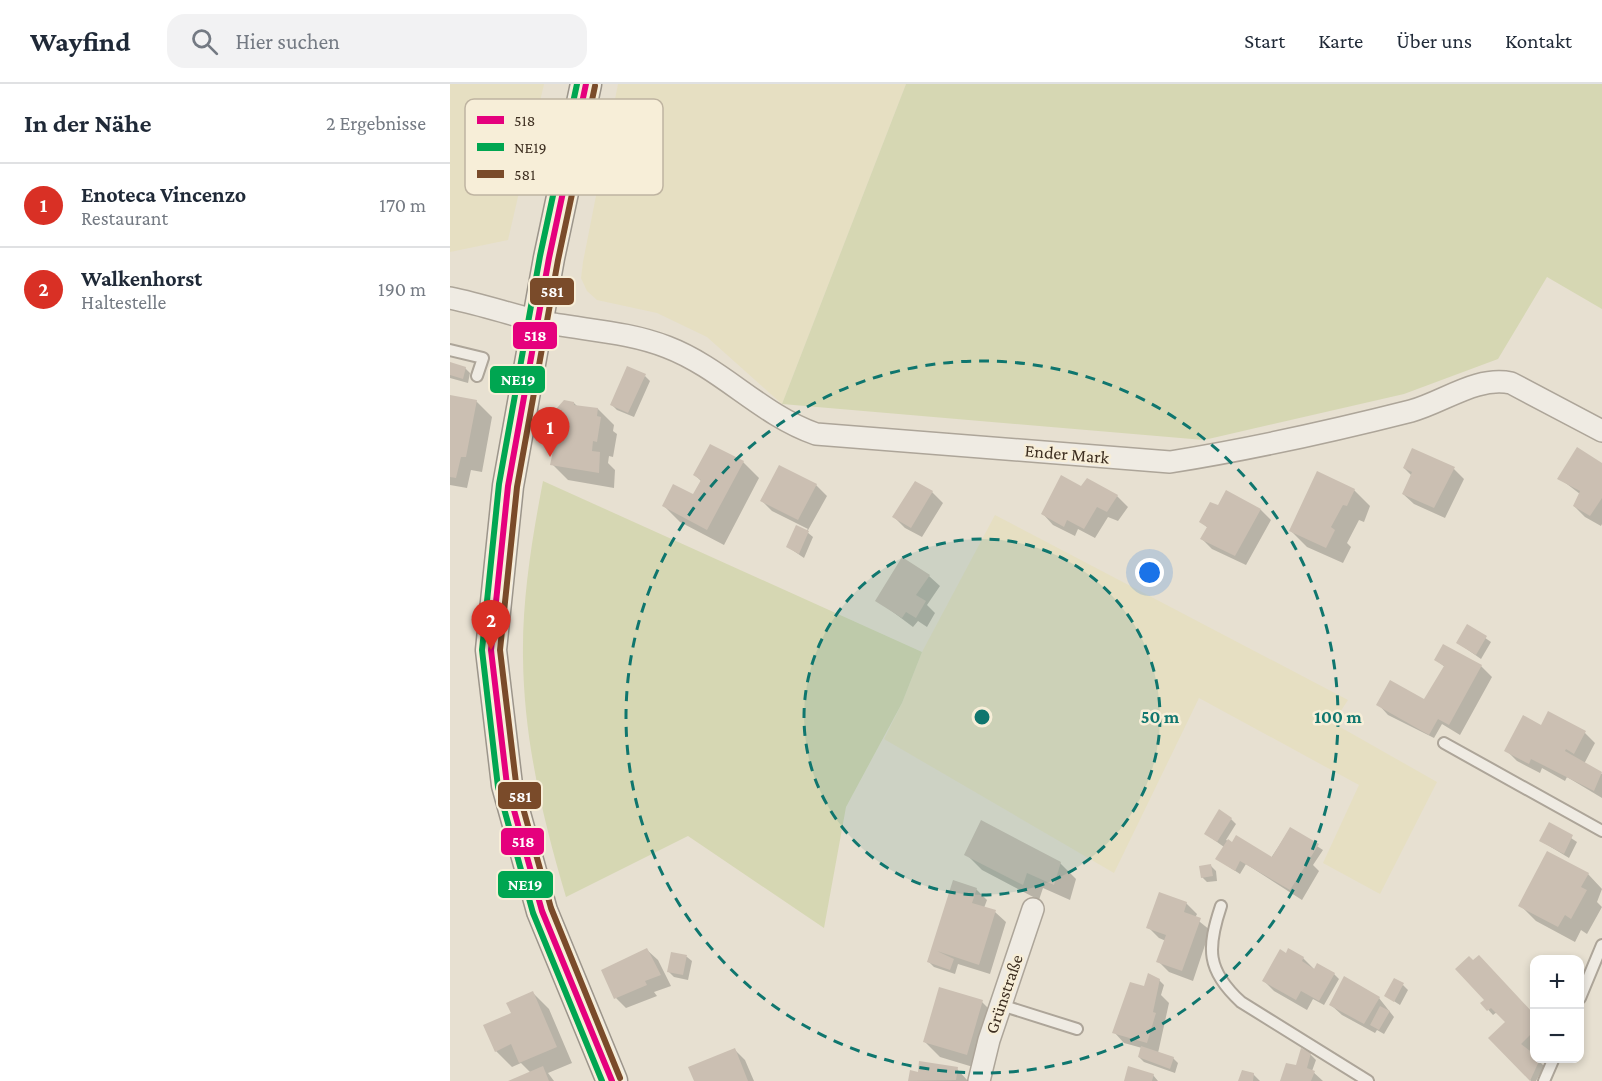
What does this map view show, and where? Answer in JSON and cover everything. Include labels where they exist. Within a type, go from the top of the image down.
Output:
[{"type":"main road","points":[[583,99],[586,84]]},
{"type":"main road","points":[[564,195],[508,486],[491,650],[507,785],[539,899],[612,1081]]},
{"type":"street","name":"Ender Mark","points":[[450,298],[493,307],[538,321],[584,327],[666,346],[714,369],[795,427],[816,434],[1170,462],[1225,453],[1414,410],[1494,380],[1511,383],[1602,431]]},
{"type":"street","name":"Grünstraße","points":[[980,1081],[989,1040],[1033,909]]},
{"type":"lane","points":[[450,350],[483,358],[477,376]]},
{"type":"lane","points":[[1444,744],[1602,831]]},
{"type":"lane","points":[[1221,906],[1210,949],[1226,989],[1240,1002],[1368,1081]]},
{"type":"lane","points":[[1584,988],[1602,945]]},
{"type":"lane","points":[[1000,1005],[1077,1029]]},
{"type":"lane","points":[[1544,1081],[1552,1063]]},
{"type":"shaded area","points":[[450,84],[544,84],[541,99],[465,99],[465,195],[518,195],[508,240],[450,252]]},
{"type":"shaded area","points":[[618,84],[906,84],[782,404],[707,337],[657,313],[597,300],[587,291],[581,278],[596,195],[663,195],[663,99],[615,99]]},
{"type":"shaded area","points":[[995,515],[1348,700],[1333,723],[1437,782],[1380,894],[1323,863],[1359,785],[1199,698],[1114,873],[884,739],[902,703],[922,652]]},
{"type":"green space","points":[[906,84],[1602,84],[1602,309],[1547,277],[1498,359],[1404,394],[1204,440],[782,404]]},
{"type":"green space","points":[[543,481],[922,652],[902,703],[846,807],[824,928],[688,836],[566,897],[536,779],[524,689],[523,636],[526,591]]},
{"type":"building","points":[[450,362],[466,367],[463,379],[450,375]]},
{"type":"building","points":[[627,366],[646,374],[628,413],[610,405]]},
{"type":"building","points":[[450,395],[477,400],[466,457],[461,457],[456,478],[450,477]]},
{"type":"building","points":[[564,400],[574,402],[574,405],[598,408],[597,416],[601,417],[597,442],[593,441],[592,451],[600,452],[599,473],[550,465],[554,446],[549,440],[554,431],[557,408]]},
{"type":"building","points":[[710,444],[744,461],[707,530],[662,506],[673,484],[693,494],[701,480],[693,475]]},
{"type":"building","points":[[1577,447],[1602,463],[1602,498],[1590,516],[1573,506],[1580,491],[1557,479]]},
{"type":"building","points":[[1412,448],[1455,467],[1434,508],[1402,494],[1412,472],[1403,468]]},
{"type":"building","points":[[779,465],[817,484],[798,520],[760,501]]},
{"type":"building","points":[[1317,471],[1355,489],[1347,506],[1343,505],[1331,527],[1335,530],[1326,548],[1289,531]]},
{"type":"building","points":[[1061,475],[1081,486],[1087,478],[1118,495],[1107,512],[1097,507],[1084,529],[1067,520],[1064,527],[1041,514]]},
{"type":"building","points":[[915,481],[933,491],[911,528],[892,517]]},
{"type":"building","points":[[1226,490],[1261,509],[1235,556],[1200,539],[1207,527],[1199,522],[1210,502],[1218,505]]},
{"type":"building","points":[[796,525],[809,531],[799,554],[786,547]]},
{"type":"building","points":[[902,557],[930,575],[916,595],[926,601],[916,618],[906,612],[902,618],[875,601]]},
{"type":"building","points":[[1467,624],[1487,636],[1476,655],[1456,643]]},
{"type":"building","points":[[1443,644],[1482,665],[1449,725],[1438,719],[1429,735],[1376,705],[1390,680],[1424,699],[1444,666],[1434,660]]},
{"type":"building","points":[[1548,711],[1586,731],[1574,754],[1566,749],[1565,751],[1602,772],[1594,791],[1531,759],[1529,764],[1504,751],[1523,715],[1541,725]]},
{"type":"building","points":[[1219,809],[1232,818],[1217,842],[1204,834]]},
{"type":"building","points":[[981,820],[1061,862],[1054,885],[1027,873],[1023,885],[964,855]]},
{"type":"building","points":[[1549,822],[1573,835],[1564,854],[1539,841]]},
{"type":"building","points":[[1290,827],[1319,844],[1290,890],[1240,861],[1235,871],[1215,859],[1228,839],[1232,842],[1236,835],[1272,857]]},
{"type":"building","points":[[1547,851],[1589,873],[1581,887],[1587,890],[1571,919],[1565,915],[1558,927],[1518,906]]},
{"type":"building","points":[[1211,864],[1213,876],[1201,878],[1199,866]]},
{"type":"building","points":[[953,880],[977,888],[972,903],[996,910],[979,965],[937,951],[954,959],[950,970],[927,962]]},
{"type":"building","points":[[1159,892],[1187,902],[1184,912],[1201,918],[1182,971],[1156,962],[1166,935],[1146,928]]},
{"type":"building","points":[[647,948],[661,975],[645,981],[647,985],[614,999],[601,970]]},
{"type":"building","points":[[1288,948],[1304,957],[1302,961],[1314,969],[1317,963],[1335,973],[1319,1001],[1301,991],[1296,1000],[1262,981],[1280,949],[1286,953]]},
{"type":"building","points":[[671,952],[687,955],[683,975],[667,972]]},
{"type":"building","points":[[1479,955],[1530,1010],[1530,1035],[1521,1044],[1530,1051],[1530,1063],[1538,1063],[1530,1081],[1488,1038],[1505,1022],[1491,1008],[1487,1011],[1480,1003],[1484,1000],[1455,969],[1469,956],[1473,960]]},
{"type":"building","points":[[1148,973],[1160,979],[1153,1012],[1156,1013],[1147,1043],[1112,1033],[1130,982],[1144,986]]},
{"type":"building","points":[[1344,976],[1380,997],[1364,1024],[1329,1005]]},
{"type":"building","points":[[1394,978],[1404,983],[1394,1002],[1384,996]]},
{"type":"building","points":[[939,987],[983,1000],[967,1055],[923,1042]]},
{"type":"building","points":[[533,991],[557,1047],[519,1063],[511,1044],[495,1052],[483,1025],[511,1013],[506,1003]]},
{"type":"building","points":[[1380,1006],[1390,1011],[1379,1030],[1370,1025]]},
{"type":"building","points":[[1141,1046],[1174,1057],[1170,1069],[1138,1057]]},
{"type":"building","points":[[735,1048],[748,1081],[694,1081],[688,1067]]},
{"type":"building","points":[[1301,1048],[1311,1053],[1307,1068],[1315,1071],[1311,1081],[1280,1081],[1286,1063],[1296,1065]]},
{"type":"building","points":[[919,1061],[958,1067],[956,1080],[908,1081],[910,1070],[918,1072]]},
{"type":"building","points":[[543,1066],[549,1081],[508,1081]]},
{"type":"building","points":[[1128,1066],[1154,1074],[1152,1081],[1124,1081]]},
{"type":"building","points":[[1242,1070],[1254,1073],[1253,1081],[1238,1081]]},
{"type":"transit line","name":"NE19","points":[[574,99],[577,84]]},
{"type":"transit line","name":"518","points":[[583,99],[586,84]]},
{"type":"transit line","name":"581","points":[[592,99],[595,86]]},
{"type":"transit line","name":"NE19","points":[[553,195],[499,484],[482,650],[498,787],[533,913],[602,1081]]},
{"type":"transit line","name":"518","points":[[562,195],[508,486],[491,650],[507,785],[542,911],[612,1081]]},
{"type":"transit line","name":"581","points":[[572,195],[517,487],[500,650],[516,783],[551,908],[620,1078]]},
{"type":"place","name":"Enoteca Vincenzo","points":[[550,457]]},
{"type":"place","name":"Walkenhorst","points":[[491,650]]}]
